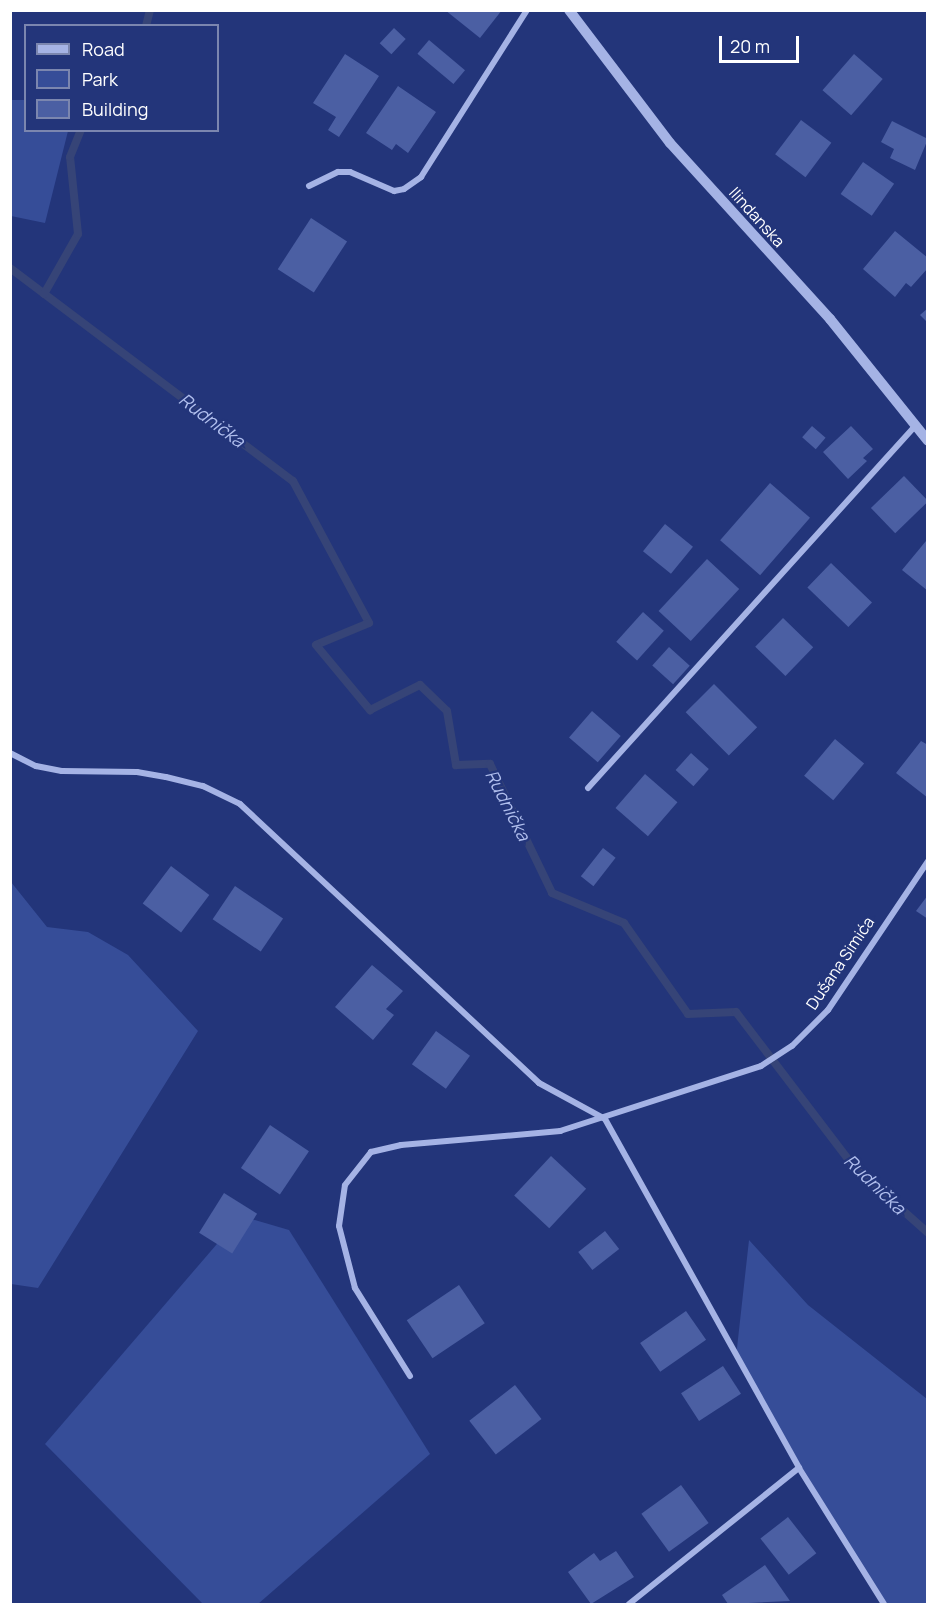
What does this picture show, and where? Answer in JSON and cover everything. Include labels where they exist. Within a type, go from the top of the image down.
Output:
[{"type":"street","points":[[309,186],[338,172],[350,172],[394,190],[404,189],[421,177],[527,10]]},
{"type":"street","name":"Ilindanska","points":[[569,10],[670,143],[830,319],[927,441]]},
{"type":"street","points":[[588,788],[916,425]]},
{"type":"street","points":[[10,753],[36,766],[62,771],[137,772],[166,777],[203,786],[240,804],[539,1083],[605,1119],[799,1468],[884,1605]]},
{"type":"street","name":"Dušana Simića","points":[[410,1376],[355,1288],[339,1226],[345,1185],[371,1152],[401,1145],[560,1131],[605,1119],[761,1066],[792,1046],[828,1010],[927,861]]},
{"type":"street","points":[[629,1605],[799,1468]]},
{"type":"green space","points":[[10,100],[24,100],[24,132],[68,132],[45,223],[11,216]]},
{"type":"green space","points":[[11,882],[47,927],[88,932],[128,955],[198,1031],[38,1288],[11,1284]]},
{"type":"green space","points":[[241,1216],[289,1230],[430,1454],[258,1604],[203,1604],[45,1444]]},
{"type":"green space","points":[[749,1240],[808,1305],[927,1399],[927,1604],[884,1604],[736,1357]]},
{"type":"building","points":[[445,10],[502,10],[480,38]]},
{"type":"building","points":[[394,28],[406,39],[391,54],[380,43]]},
{"type":"building","points":[[429,40],[465,70],[453,84],[417,54]]},
{"type":"building","points":[[345,54],[379,76],[339,137],[328,130],[336,117],[313,103]]},
{"type":"building","points":[[854,54],[883,79],[851,115],[823,90]]},
{"type":"building","points":[[398,86],[436,112],[408,153],[396,144],[392,150],[366,133]]},
{"type":"building","points":[[801,120],[831,143],[805,177],[775,154]]},
{"type":"building","points":[[892,121],[928,139],[915,170],[890,158],[894,149],[881,142]]},
{"type":"building","points":[[863,162],[894,184],[872,216],[841,194]]},
{"type":"building","points":[[311,218],[347,241],[314,293],[278,269]]},
{"type":"building","points":[[895,231],[928,258],[928,268],[911,287],[906,283],[895,297],[863,269]]},
{"type":"building","points":[[928,308],[928,323],[920,315]]},
{"type":"building","points":[[812,426],[826,438],[816,449],[802,437]]},
{"type":"building","points":[[851,426],[873,449],[863,458],[867,461],[848,479],[823,452]]},
{"type":"building","points":[[904,476],[928,501],[895,533],[871,508]]},
{"type":"building","points":[[770,483],[810,518],[760,575],[720,540]]},
{"type":"building","points":[[665,524],[693,547],[671,574],[643,551]]},
{"type":"building","points":[[926,541],[928,542],[928,591],[902,570]]},
{"type":"building","points":[[707,559],[739,589],[691,641],[659,611]]},
{"type":"building","points":[[831,563],[872,603],[848,627],[807,587]]},
{"type":"building","points":[[643,612],[664,631],[637,660],[616,642]]},
{"type":"building","points":[[783,618],[813,647],[785,676],[755,647]]},
{"type":"building","points":[[669,647],[690,666],[673,684],[652,666]]},
{"type":"building","points":[[714,684],[757,727],[729,755],[686,712]]},
{"type":"building","points":[[592,711],[621,736],[598,762],[569,737]]},
{"type":"building","points":[[835,739],[864,763],[833,800],[804,776]]},
{"type":"building","points":[[921,741],[928,745],[928,798],[896,773]]},
{"type":"building","points":[[691,753],[709,769],[693,786],[676,770]]},
{"type":"building","points":[[645,774],[677,802],[648,836],[615,808]]},
{"type":"building","points":[[603,848],[616,858],[593,886],[581,876]]},
{"type":"building","points":[[171,866],[209,895],[181,932],[143,904]]},
{"type":"building","points":[[235,886],[283,918],[261,952],[213,919]]},
{"type":"building","points":[[928,895],[928,919],[916,911]]},
{"type":"building","points":[[372,965],[403,991],[386,1009],[394,1015],[373,1040],[335,1007]]},
{"type":"building","points":[[436,1031],[470,1056],[446,1089],[412,1064]]},
{"type":"building","points":[[270,1125],[309,1151],[280,1194],[241,1168]]},
{"type":"building","points":[[551,1156],[586,1189],[549,1228],[514,1195]]},
{"type":"building","points":[[224,1193],[257,1214],[232,1254],[199,1233]]},
{"type":"building","points":[[605,1231],[619,1249],[592,1270],[578,1252]]},
{"type":"building","points":[[459,1285],[485,1323],[432,1358],[407,1320]]},
{"type":"building","points":[[686,1311],[706,1340],[660,1372],[640,1343]]},
{"type":"building","points":[[723,1366],[741,1394],[699,1421],[681,1393]]},
{"type":"building","points":[[515,1385],[541,1419],[496,1455],[469,1421]]},
{"type":"building","points":[[681,1485],[709,1523],[669,1552],[641,1514]]},
{"type":"building","points":[[788,1517],[816,1553],[789,1575],[760,1539]]},
{"type":"building","points":[[616,1551],[634,1577],[591,1604],[568,1572],[594,1553],[600,1561]]},
{"type":"building","points":[[765,1565],[790,1601],[728,1604],[722,1595]]},
{"type":"waterway","points":[[146,24],[150,10]]},
{"type":"waterway","points":[[44,294],[78,234],[70,157],[80,132]]},
{"type":"waterway","name":"Rudnička","points":[[10,268],[293,481],[369,623],[316,645],[370,710],[420,685],[447,711],[456,765],[490,764],[552,893],[624,923],[688,1014],[736,1012],[854,1167],[928,1233]]}]
